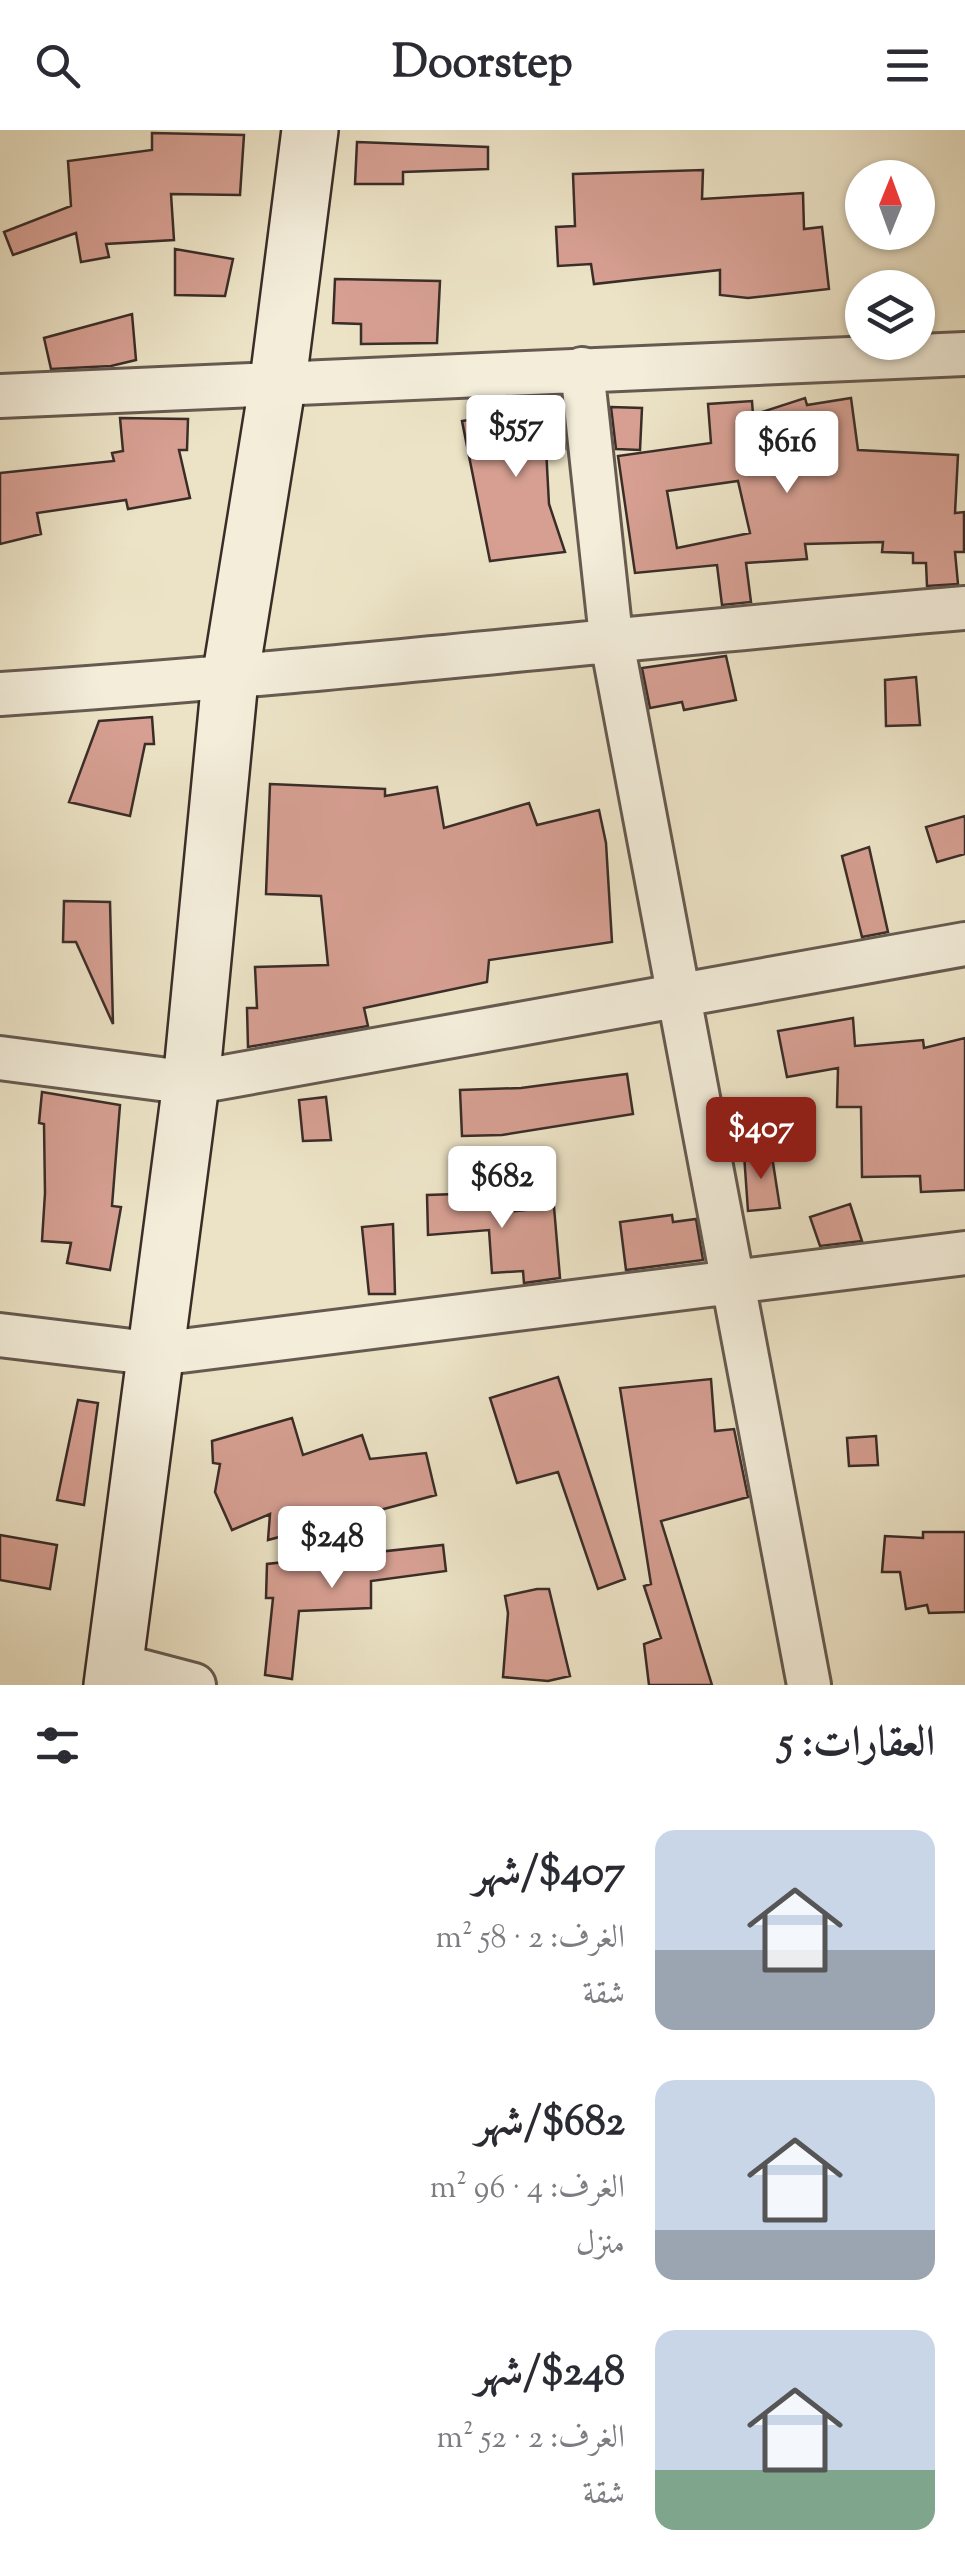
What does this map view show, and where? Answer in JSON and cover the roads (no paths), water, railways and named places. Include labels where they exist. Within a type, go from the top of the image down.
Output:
[{"type":"street","points":[[194,1685],[113,1674],[191,1083],[230,679],[278,381],[310,130]]},
{"type":"street","points":[[0,396],[965,354]]},
{"type":"street","points":[[582,369],[610,637],[682,997],[809,1685]]},
{"type":"street","points":[[0,694],[230,679],[610,637],[965,608]]},
{"type":"street","points":[[0,1058],[191,1083],[965,944]]},
{"type":"street","points":[[0,1335],[157,1354],[965,1253]]}]
